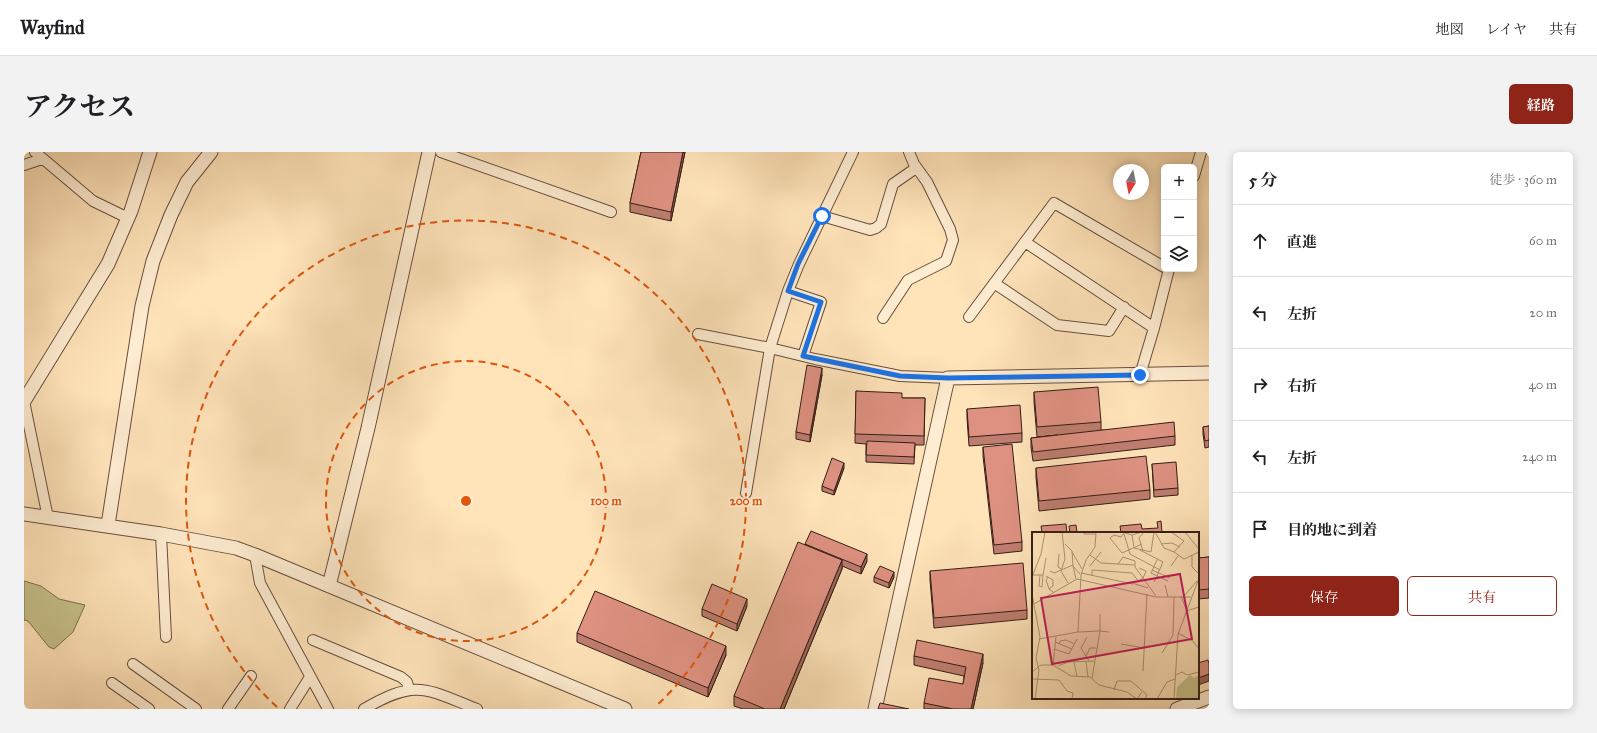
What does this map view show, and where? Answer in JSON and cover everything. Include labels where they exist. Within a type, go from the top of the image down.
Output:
[{"type":"street","points":[[48,518],[24,401],[28,388],[108,264],[128,218],[148,163],[150,152]]},
{"type":"street","points":[[108,526],[142,306],[153,261],[171,215],[187,182],[211,152]]},
{"type":"street","points":[[329,586],[368,428],[429,152]]},
{"type":"street","points":[[441,152],[610,212]]},
{"type":"street","points":[[746,493],[770,348],[798,264],[853,152]]},
{"type":"street","points":[[883,318],[908,280],[946,261],[953,240],[950,229],[927,182],[916,168],[909,152]]},
{"type":"street","points":[[1197,166],[1201,152]]},
{"type":"street","points":[[24,165],[39,155],[93,201],[128,218]]},
{"type":"street","points":[[822,216],[870,230],[876,228],[881,224],[893,184],[916,168]]},
{"type":"street","points":[[969,317],[1054,204],[1161,265]]},
{"type":"street","points":[[1025,242],[1154,328]]},
{"type":"street","points":[[1140,375],[1154,328],[1167,272]]},
{"type":"street","points":[[994,283],[1057,325],[1109,331],[1124,307]]},
{"type":"street","points":[[788,291],[821,302],[803,356]]},
{"type":"street","points":[[698,334],[900,376],[948,378],[1209,373]]},
{"type":"street","points":[[875,709],[948,378]]},
{"type":"street","points":[[24,514],[161,534],[236,548],[625,709]]},
{"type":"street","points":[[161,534],[166,637]]},
{"type":"street","points":[[254,555],[260,583],[328,709]]},
{"type":"street","points":[[313,640],[401,677],[407,682],[409,690]]},
{"type":"street","points":[[133,664],[196,709]]},
{"type":"street","points":[[228,709],[251,676]]},
{"type":"street","points":[[290,709],[310,677]]},
{"type":"street","points":[[112,683],[149,709]]},
{"type":"street","points":[[364,709],[376,706],[395,693],[426,689],[458,705],[477,709]]},
{"type":"street","points":[[1182,708],[1209,697]]},
{"type":"shaded area","points":[[24,581],[41,586],[59,599],[85,605],[73,632],[54,649],[49,647],[28,621],[24,620]]},
{"type":"building","points":[[641,152],[683,152],[671,212],[630,203]]},
{"type":"building","points":[[807,365],[822,368],[810,435],[796,432]]},
{"type":"building","points":[[1098,387],[1101,422],[1037,427],[1034,392]]},
{"type":"building","points":[[856,391],[902,393],[902,398],[925,398],[924,436],[855,434]]},
{"type":"building","points":[[1020,405],[1022,433],[969,437],[967,409]]},
{"type":"building","points":[[1174,422],[1175,436],[1033,452],[1031,438]]},
{"type":"building","points":[[1209,426],[1209,440],[1205,441],[1203,427]]},
{"type":"building","points":[[867,441],[915,443],[914,457],[866,455]]},
{"type":"building","points":[[1012,444],[1022,542],[994,545],[983,447]]},
{"type":"building","points":[[1146,456],[1150,490],[1039,501],[1036,468]]},
{"type":"building","points":[[832,458],[844,463],[834,491],[822,486]]},
{"type":"building","points":[[1176,462],[1178,488],[1154,490],[1152,464]]},
{"type":"building","points":[[1161,521],[1162,532],[1121,532],[1120,526],[1141,524],[1142,529],[1158,528],[1157,522]]},
{"type":"building","points":[[1066,524],[1067,532],[1042,532],[1041,526]]},
{"type":"building","points":[[1076,525],[1077,532],[1070,532],[1069,526]]},
{"type":"building","points":[[811,531],[867,554],[861,567],[805,544]]},
{"type":"building","points":[[798,542],[842,560],[780,709],[765,709],[734,696]]},
{"type":"building","points":[[1209,557],[1209,589],[1199,590],[1199,558]]},
{"type":"building","points":[[1023,563],[1027,610],[934,618],[930,571]]},
{"type":"building","points":[[880,566],[894,572],[889,583],[874,577]]},
{"type":"building","points":[[712,584],[747,599],[737,624],[702,609]]},
{"type":"building","points":[[595,591],[726,646],[708,688],[577,633]]},
{"type":"building","points":[[917,640],[983,654],[971,709],[953,709],[924,703],[929,678],[963,684],[966,667],[914,656]]},
{"type":"building","points":[[1208,660],[1209,674],[1199,678],[1199,663]]},
{"type":"building","points":[[880,703],[909,709],[878,709]]},
{"type":"route","points":[[822,216],[798,264],[788,291],[821,302],[803,356],[814,360],[900,376],[948,378],[1140,375]]}]
